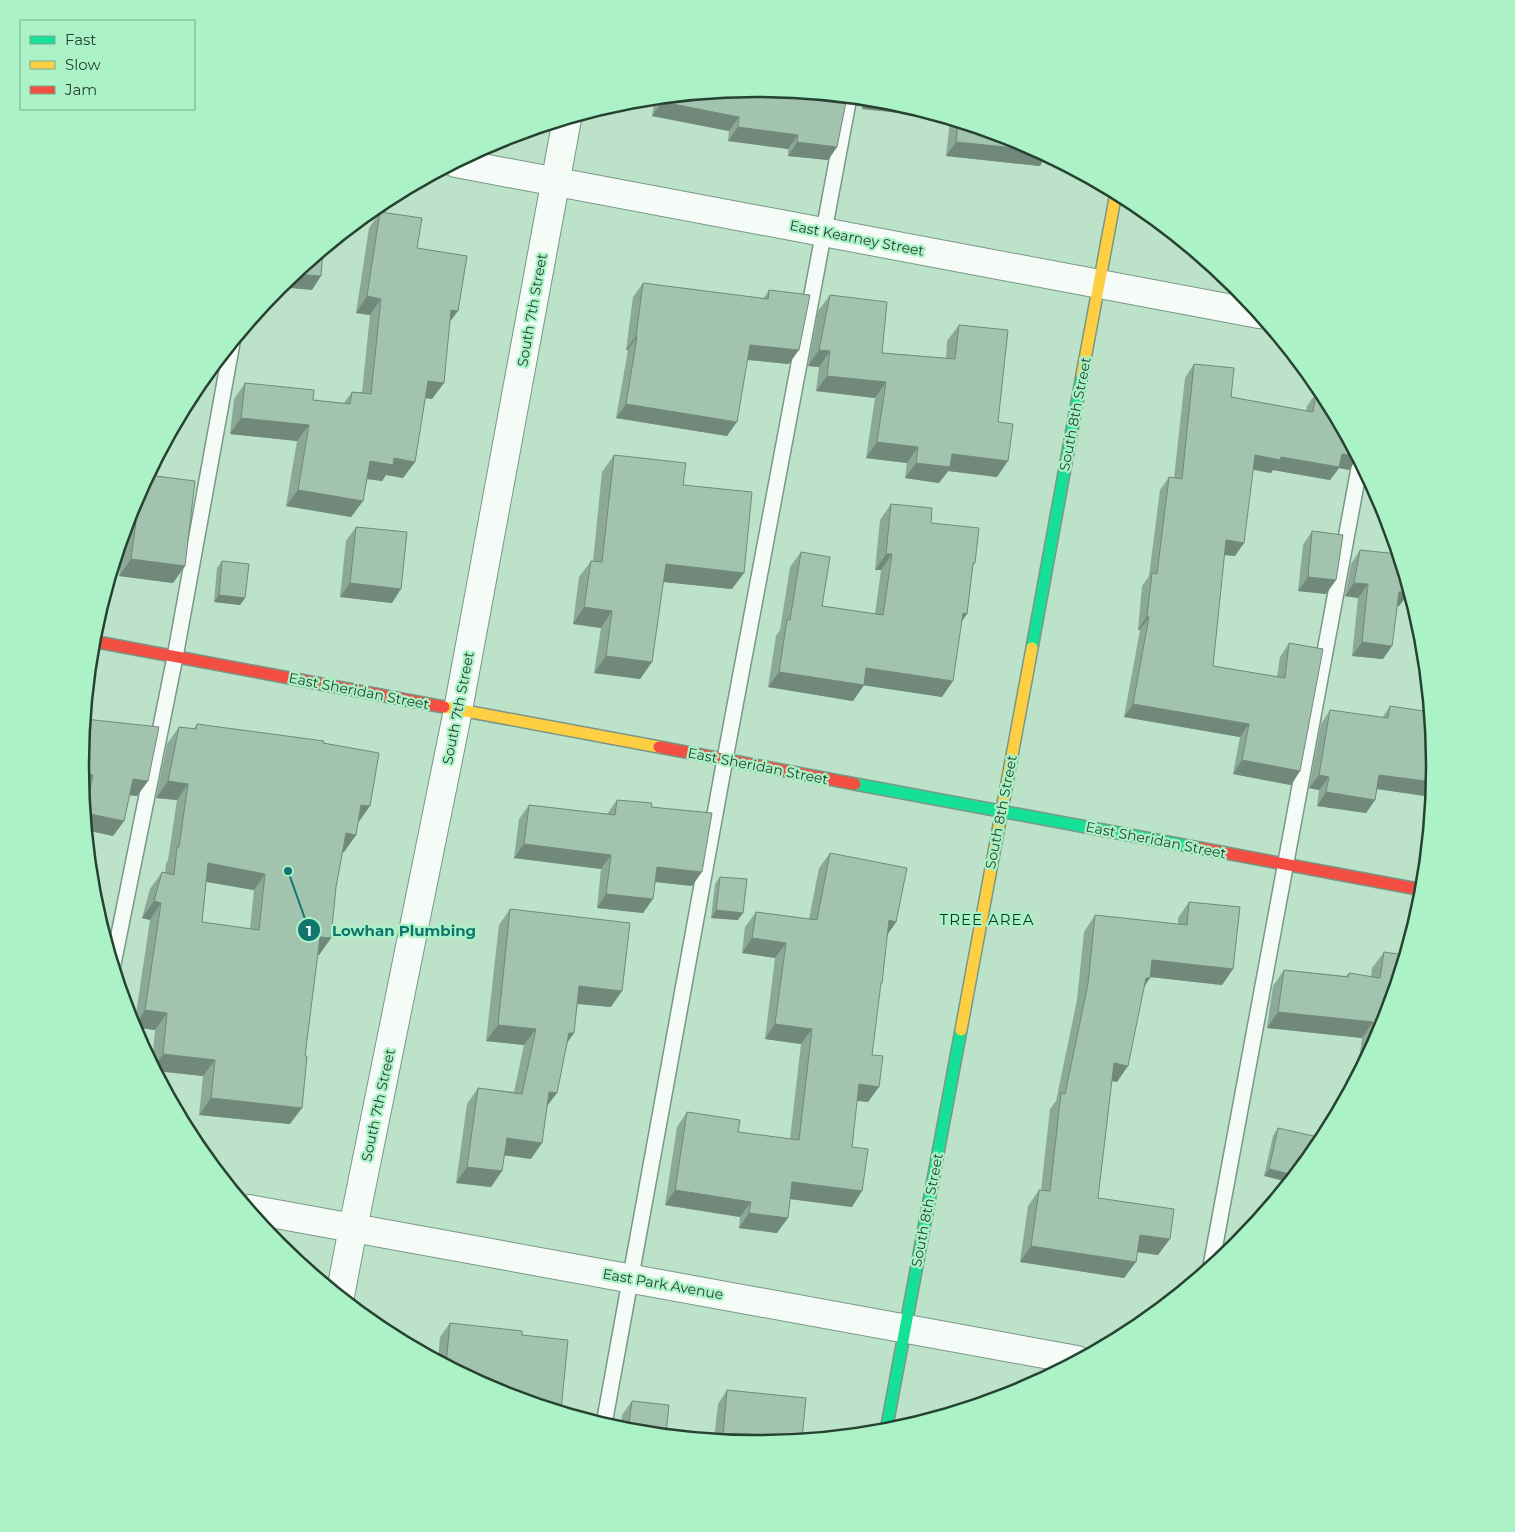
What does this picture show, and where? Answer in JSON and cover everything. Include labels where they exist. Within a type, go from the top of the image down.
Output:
[{"type":"street","name":"South 7th Street","points":[[341,1290],[458,710],[566,126]]},
{"type":"street","name":"East Kearney Street","points":[[465,165],[1248,312]]},
{"type":"street","name":"South 8th Street","points":[[888,1422],[1115,201]]},
{"type":"street","name":"East Sheridan Street","points":[[101,643],[1414,888]]},
{"type":"street","name":"East Park Avenue","points":[[259,1211],[1067,1358]]},
{"type":"lane","points":[[605,1417],[725,760],[848,103]]},
{"type":"lane","points":[[116,951],[175,656],[230,356]]},
{"type":"lane","points":[[1213,1255],[1358,473]]},
{"type":"building","points":[[758,97],[846,103],[837,147],[797,142],[798,135],[738,127],[739,117],[668,103]]},
{"type":"building","points":[[957,128],[1012,148],[956,142]]},
{"type":"building","points":[[383,212],[422,218],[417,248],[467,256],[458,311],[451,310],[444,383],[428,381],[415,462],[394,458],[393,465],[370,461],[363,501],[298,490],[309,425],[241,418],[245,383],[314,390],[313,400],[350,404],[352,392],[371,394],[381,299],[367,296],[380,214]]},
{"type":"building","points":[[322,258],[321,276],[304,275]]},
{"type":"building","points":[[643,283],[768,299],[769,290],[810,295],[799,350],[750,345],[737,422],[626,404],[637,337]]},
{"type":"building","points":[[830,295],[887,302],[882,353],[955,359],[959,325],[1008,330],[998,422],[1013,424],[1008,461],[952,454],[950,467],[916,463],[918,447],[877,442],[886,382],[827,376],[830,351],[819,350]]},
{"type":"building","points":[[1194,364],[1234,368],[1231,397],[1313,412],[1315,396],[1349,455],[1342,454],[1339,467],[1281,457],[1280,460],[1255,455],[1244,543],[1226,540],[1213,666],[1285,678],[1289,643],[1323,649],[1300,771],[1242,760],[1249,724],[1133,704],[1149,617],[1147,616],[1152,573],[1157,574],[1169,477],[1182,479]]},
{"type":"building","points":[[614,455],[686,463],[683,485],[752,492],[744,573],[666,564],[652,662],[606,656],[612,611],[584,607],[591,561],[602,562]]},
{"type":"building","points":[[155,476],[195,481],[185,566],[131,559],[136,520]]},
{"type":"building","points":[[891,504],[932,508],[931,523],[979,528],[967,614],[963,613],[953,681],[866,668],[864,685],[779,672],[787,620],[790,620],[801,552],[830,557],[822,606],[883,615],[892,554],[886,554]]},
{"type":"building","points":[[356,527],[407,532],[401,589],[350,583]]},
{"type":"building","points":[[1312,531],[1343,535],[1336,580],[1308,577]]},
{"type":"building","points":[[1360,550],[1392,553],[1403,592],[1399,592],[1392,646],[1362,642],[1368,584],[1354,583]]},
{"type":"building","points":[[222,561],[249,564],[245,598],[219,595]]},
{"type":"building","points":[[1390,706],[1424,711],[1426,781],[1379,775],[1375,800],[1326,792],[1329,777],[1319,775],[1330,710],[1388,718]]},
{"type":"building","points":[[90,720],[159,727],[148,781],[133,779],[124,821],[90,814],[90,791],[93,775],[89,775]]},
{"type":"building","points":[[197,724],[324,741],[323,743],[379,753],[370,806],[361,805],[356,835],[346,833],[336,887],[331,938],[320,937],[305,1056],[307,1056],[302,1108],[211,1098],[215,1060],[163,1054],[167,1013],[145,1010],[161,903],[154,901],[162,872],[174,875],[188,784],[168,781],[179,727],[196,729]],"holes":[[[208,863],[265,874],[259,930],[202,922]]]},
{"type":"building","points":[[617,800],[652,803],[651,807],[712,813],[702,872],[657,867],[653,899],[606,894],[611,855],[524,844],[529,805],[615,815]]},
{"type":"building","points":[[830,853],[907,868],[896,922],[889,920],[872,1055],[883,1056],[879,1087],[859,1084],[852,1147],[868,1149],[862,1191],[792,1182],[788,1218],[749,1213],[751,1202],[675,1190],[687,1112],[740,1120],[738,1132],[799,1140],[812,1029],[775,1024],[786,943],[752,938],[756,912],[817,920]]},
{"type":"building","points":[[720,877],[747,879],[743,913],[716,910]]},
{"type":"building","points":[[1189,902],[1240,907],[1233,969],[1152,960],[1150,978],[1146,978],[1128,1066],[1114,1063],[1098,1198],[1174,1209],[1170,1239],[1140,1235],[1136,1262],[1031,1246],[1039,1190],[1050,1191],[1061,1093],[1065,1094],[1088,984],[1095,915],[1187,925]]},
{"type":"building","points":[[510,909],[630,923],[622,991],[579,986],[574,1033],[569,1033],[557,1093],[549,1092],[542,1143],[507,1138],[502,1171],[467,1167],[478,1088],[522,1094],[536,1029],[498,1025]]},
{"type":"building","points":[[1384,952],[1399,954],[1391,981],[1372,1028],[1373,1022],[1278,1012],[1284,970],[1348,977],[1349,973],[1380,978]]},
{"type":"building","points":[[1278,1128],[1315,1136],[1288,1173],[1269,1169]]},
{"type":"building","points":[[450,1323],[522,1331],[522,1335],[568,1340],[562,1405],[502,1384],[447,1358]]},
{"type":"building","points":[[727,1390],[806,1398],[803,1433],[758,1435],[723,1433]]},
{"type":"building","points":[[632,1401],[669,1405],[667,1428],[629,1422]]},
{"type":"traffic: fast","points":[[1032,648],[1082,375]]},
{"type":"traffic: fast","points":[[855,784],[1199,848]]},
{"type":"traffic: fast","points":[[888,1422],[961,1030]]},
{"type":"traffic: slow","points":[[1082,375],[1115,201]]},
{"type":"traffic: slow","points":[[961,1030],[1032,648]]},
{"type":"traffic: slow","points":[[444,707],[659,747]]},
{"type":"traffic: jam","points":[[101,643],[444,707]]},
{"type":"traffic: jam","points":[[659,747],[855,784]]},
{"type":"traffic: jam","points":[[1199,848],[1414,888]]},
{"type":"place","name":"Lowhan Plumbing","points":[[288,871]]},
{"type":"district","name":"TREE AREA","points":[[987,919]]}]
